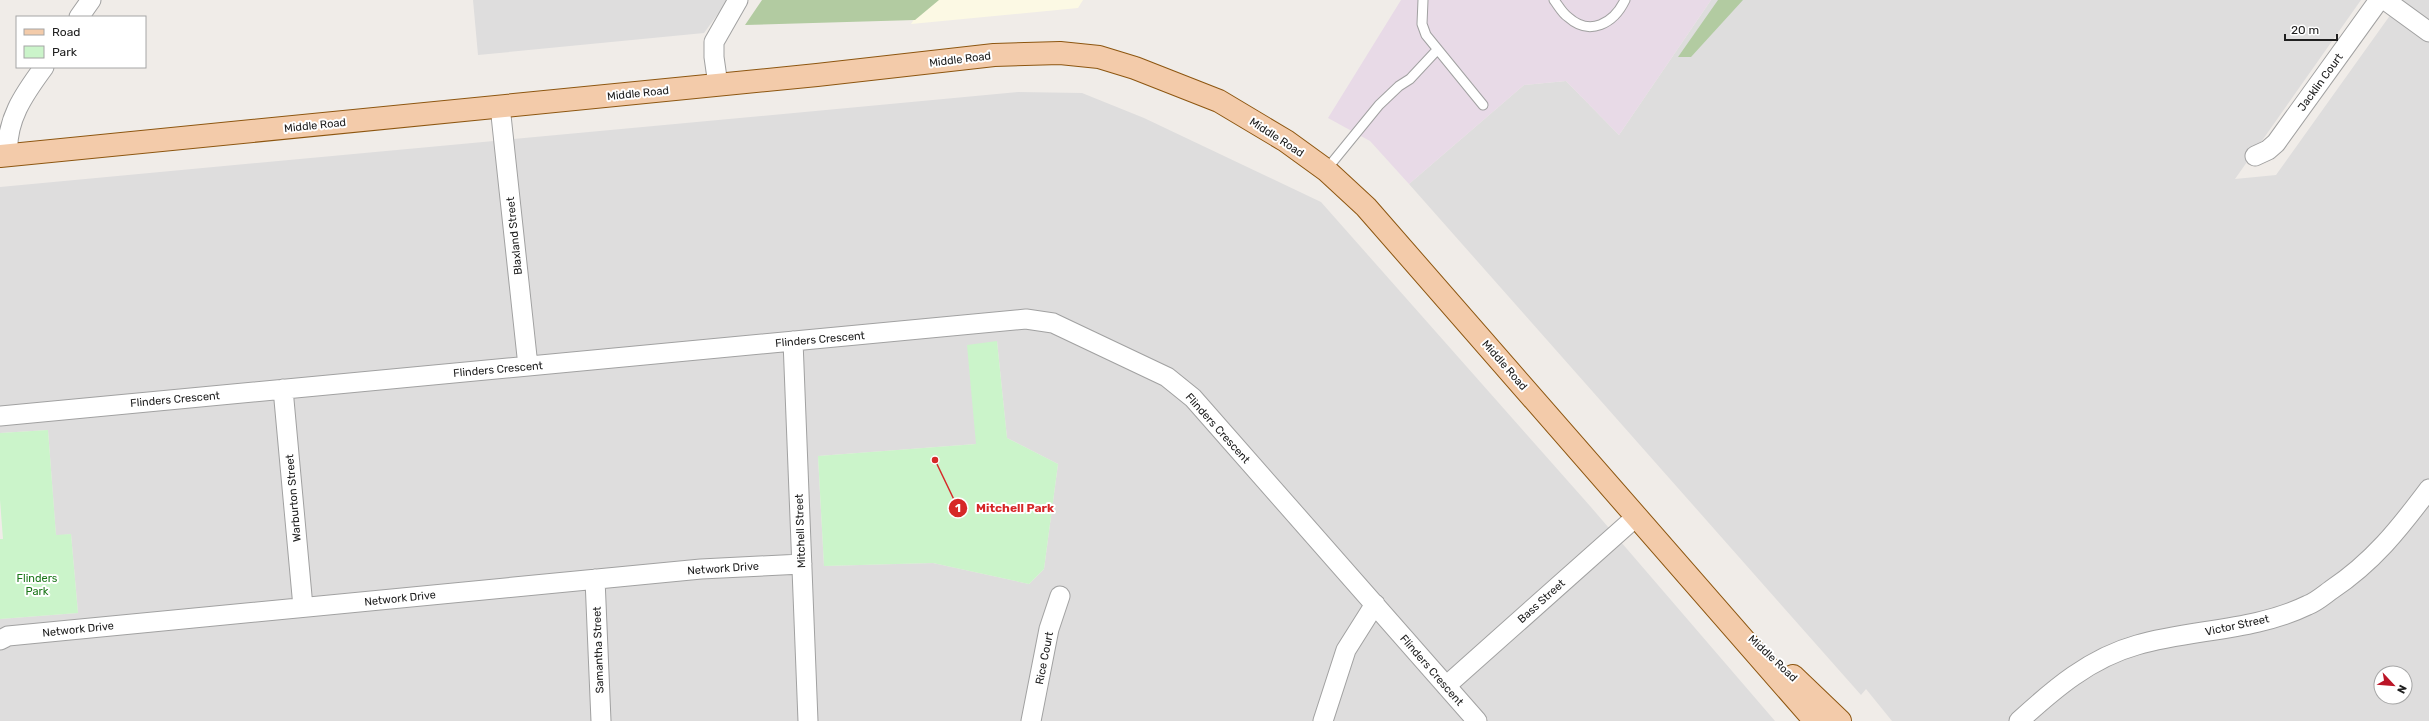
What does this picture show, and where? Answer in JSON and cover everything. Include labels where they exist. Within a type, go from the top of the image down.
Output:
[{"type":"main road","name":"Middle Road","points":[[4,156],[718,85],[994,55],[1060,53],[1099,57],[1136,68],[1219,101],[1286,141],[1326,170],[1366,207],[1815,721]]},
{"type":"main road","name":"Middle Road","points":[[1706,595],[1840,721]]},
{"type":"street","points":[[80,16],[91,0]]},
{"type":"street","points":[[718,85],[714,57],[714,42],[738,0]]},
{"type":"street","name":"Jacklin Court","points":[[2255,156],[2268,150],[2276,143],[2379,0]]},
{"type":"street","points":[[2385,0],[2429,32]]},
{"type":"street","points":[[4,156],[12,118],[26,92],[43,68]]},
{"type":"street","name":"Blaxland Street","points":[[500,106],[528,366]]},
{"type":"street","name":"Flinders Crescent","points":[[0,416],[1026,320],[1053,323],[1167,377],[1193,398],[1477,721]]},
{"type":"street","name":"Mitchell Street","points":[[793,341],[808,721]]},
{"type":"street","name":"Warburton Street","points":[[283,389],[303,607]]},
{"type":"street","name":"Victor Street","points":[[2019,721],[2057,686],[2101,659],[2137,645],[2263,621],[2308,605],[2357,573],[2396,534],[2429,489]]},
{"type":"street","name":"Bass Street","points":[[1446,686],[1637,516]]},
{"type":"street","name":"Network Drive","points":[[0,640],[8,636],[595,579],[701,569],[802,564]]},
{"type":"street","name":"Samantha Street","points":[[595,579],[601,721]]},
{"type":"street","name":"Rice Court","points":[[1031,721],[1049,629],[1060,596]]},
{"type":"street","points":[[1323,721],[1346,650],[1374,604]]},
{"type":"lane","points":[[1423,0],[1422,24],[1426,35],[1483,105]]},
{"type":"lane","points":[[1554,0],[1568,17],[1584,27],[1596,27],[1608,23],[1619,13],[1625,0]]},
{"type":"lane","points":[[1326,170],[1379,105],[1410,79],[1438,50]]},
{"type":"shaded area","points":[[473,0],[728,0],[704,33],[478,55]]},
{"type":"shaded area","points":[[927,0],[1083,0],[1078,8],[911,24]]},
{"type":"shaded area","points":[[1401,0],[1711,0],[1619,135],[1566,81],[1524,85],[1409,184],[1370,141],[1328,118]]},
{"type":"shaded area","points":[[1711,0],[2361,0],[2235,179],[2276,175],[2401,0],[2429,0],[2429,721],[1892,721],[1866,689],[1861,695],[1409,184],[1524,85],[1566,81],[1619,135]]},
{"type":"shaded area","points":[[1018,92],[1082,93],[1144,118],[1321,202],[1590,506],[1775,721],[0,721],[0,619],[78,613],[71,534],[56,536],[48,430],[0,433],[0,187]],"holes":[[[997,341],[1007,438],[1058,464],[1044,569],[1029,584],[933,563],[824,566],[818,456],[976,444]]]},
{"type":"green space","points":[[762,0],[939,0],[915,20],[745,25]]},
{"type":"green space","points":[[1718,0],[1743,0],[1691,57],[1678,57]]},
{"type":"green space","points":[[997,341],[1007,438],[1058,464],[1044,569],[1029,584],[933,563],[824,566],[818,456],[976,444],[967,345]]},
{"type":"green space","name":"Flinders Park","points":[[48,430],[56,535],[71,534],[78,613],[0,619],[0,539],[3,539],[0,500],[0,433]]},
{"type":"place","name":"Mitchell Park","points":[[935,460]]}]
